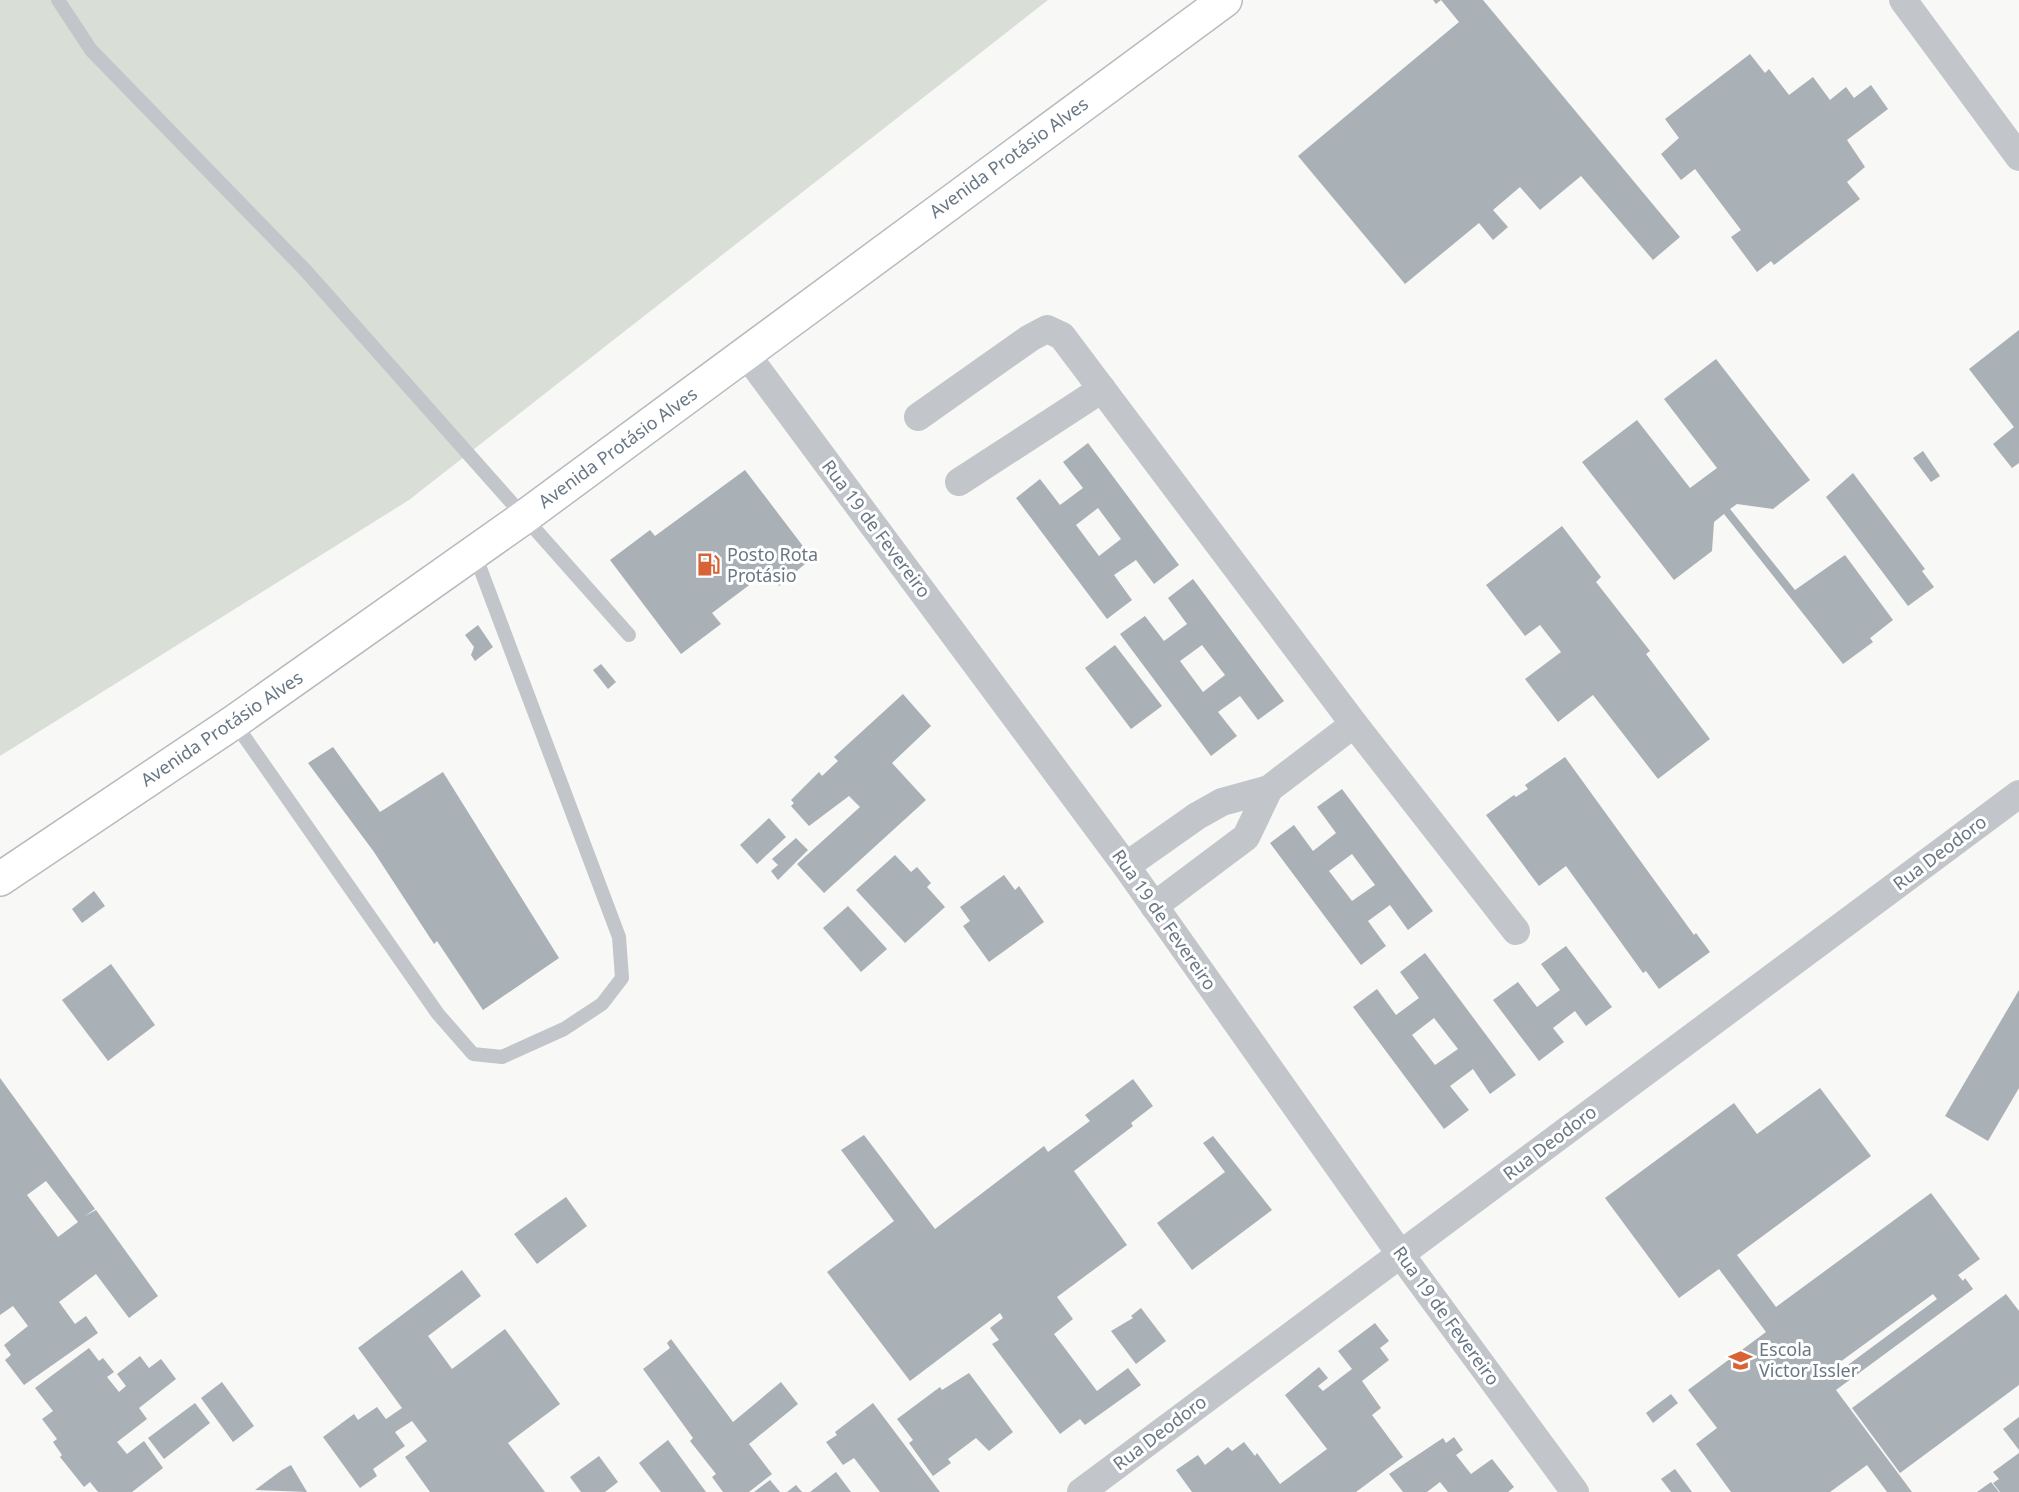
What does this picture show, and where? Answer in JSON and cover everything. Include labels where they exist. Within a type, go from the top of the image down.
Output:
[{"type":"main road","name":"Avenida Protásio Alves","points":[[0,879],[234,722],[523,518],[1225,0]]},
{"type":"street","points":[[1903,0],[2019,157]]},
{"type":"street","points":[[918,417],[1047,329],[1062,336],[1354,724],[1516,931]]},
{"type":"street","name":"Rua 19 de Fevereiro","points":[[746,354],[1126,866],[1401,1255],[1575,1492]]},
{"type":"street","points":[[959,482],[1102,389]]},
{"type":"street","points":[[1126,866],[1197,816],[1222,802],[1269,789],[1354,724]]},
{"type":"street","points":[[1154,906],[1246,837],[1269,789]]},
{"type":"street","name":"Rua Deodoro","points":[[1082,1492],[2019,794]]},
{"type":"lane","points":[[58,0],[91,50],[306,271],[629,635]]},
{"type":"lane","points":[[234,722],[438,1014],[473,1054],[502,1057],[564,1029],[602,1004],[622,978],[619,937],[474,552]]},
{"type":"shaded area","points":[[0,0],[1048,0],[409,500],[0,756]]},
{"type":"building","points":[[1441,0],[1483,0],[1680,237],[1653,260],[1581,176],[1540,210],[1520,187],[1493,210],[1508,227],[1493,240],[1479,223],[1405,284],[1298,156],[1459,22]]},
{"type":"building","points":[[1750,54],[1765,73],[1769,69],[1789,95],[1813,77],[1830,100],[1846,87],[1854,98],[1871,85],[1888,109],[1847,140],[1865,167],[1847,182],[1860,199],[1774,265],[1771,261],[1757,272],[1731,237],[1741,230],[1695,169],[1681,180],[1661,154],[1679,138],[1665,119]]},
{"type":"building","points":[[2019,330],[2019,463],[2012,468],[1993,444],[2014,427],[1969,369]]},
{"type":"building","points":[[1716,359],[1810,480],[1773,509],[1737,504],[1730,509],[1795,590],[1845,555],[1893,620],[1870,638],[1873,642],[1843,664],[1724,514],[1714,522],[1712,551],[1674,580],[1582,462],[1637,420],[1690,488],[1717,468],[1664,399]]},
{"type":"building","points":[[1088,443],[1179,565],[1154,584],[1136,560],[1114,575],[1132,600],[1107,619],[1016,498],[1040,479],[1060,505],[1083,488],[1063,462]],"holes":[[[1098,508],[1121,539],[1099,556],[1076,525]]]},
{"type":"building","points":[[1923,451],[1940,476],[1931,482],[1913,458]]},
{"type":"building","name":"Posto Rota Protásio","points":[[745,470],[812,558],[779,586],[768,571],[712,613],[721,624],[681,654],[610,560],[650,530],[655,536]]},
{"type":"building","points":[[1853,473],[1925,569],[1922,571],[1934,587],[1908,606],[1826,497]]},
{"type":"building","points":[[1562,526],[1601,577],[1596,582],[1650,651],[1646,654],[1710,739],[1658,779],[1593,695],[1558,722],[1525,679],[1561,652],[1540,625],[1525,636],[1486,585]]},
{"type":"building","points":[[1193,579],[1284,701],[1258,720],[1240,696],[1218,712],[1237,736],[1211,756],[1120,634],[1145,616],[1164,641],[1187,624],[1168,598]],"holes":[[[1202,645],[1225,675],[1203,692],[1180,661]]]},
{"type":"building","points":[[478,625],[493,647],[475,661],[471,655],[474,647],[465,635]]},
{"type":"building","points":[[1115,645],[1162,706],[1131,729],[1085,668]]},
{"type":"building","points":[[601,664],[616,682],[608,689],[593,670]]},
{"type":"building","points":[[903,694],[931,726],[892,763],[926,800],[824,893],[797,864],[860,807],[849,796],[809,826],[791,806],[794,803],[791,800],[819,772],[822,776],[838,761],[834,757]]},
{"type":"building","points":[[333,747],[380,812],[443,772],[559,958],[483,1010],[437,941],[434,944],[374,852],[308,763]]},
{"type":"building","points":[[1565,757],[1694,935],[1696,933],[1710,952],[1659,989],[1646,971],[1643,973],[1566,866],[1539,886],[1486,815],[1514,795],[1516,797],[1528,789],[1525,785]]},
{"type":"building","points":[[1342,789],[1433,911],[1408,930],[1390,905],[1368,921],[1386,946],[1361,965],[1270,843],[1294,825],[1313,851],[1336,833],[1317,807]],"holes":[[[1352,854],[1375,885],[1352,901],[1329,871]]]},
{"type":"building","points":[[769,818],[786,837],[757,864],[740,845]]},
{"type":"building","points":[[796,838],[808,850],[778,880],[771,871],[778,865],[772,859]]},
{"type":"building","points":[[895,855],[911,872],[917,867],[931,883],[927,887],[945,907],[905,943],[856,890]]},
{"type":"building","points":[[1004,875],[1015,890],[1019,886],[1044,922],[989,962],[963,926],[970,921],[960,907]]},
{"type":"building","points":[[94,891],[105,906],[82,923],[72,909]]},
{"type":"building","points":[[848,906],[887,949],[861,972],[823,928]]},
{"type":"building","points":[[1566,946],[1612,1007],[1586,1026],[1575,1011],[1553,1028],[1564,1042],[1539,1061],[1493,1000],[1518,982],[1537,1007],[1560,990],[1541,964]]},
{"type":"building","points":[[1425,953],[1516,1075],[1490,1094],[1473,1069],[1450,1086],[1469,1110],[1444,1129],[1353,1007],[1377,989],[1396,1015],[1419,998],[1400,972]],"holes":[[[1434,1018],[1458,1049],[1435,1065],[1412,1035]]]},
{"type":"building","points":[[111,964],[155,1025],[108,1061],[62,1000]]},
{"type":"building","points":[[2019,990],[2019,1088],[1988,1141],[1945,1116]]},
{"type":"building","points":[[0,1078],[95,1209],[85,1216],[96,1210],[158,1296],[129,1318],[96,1274],[59,1302],[75,1324],[86,1316],[98,1333],[24,1385],[5,1360],[11,1355],[4,1345],[28,1326],[13,1306],[0,1315]],"holes":[[[46,1181],[78,1222],[58,1237],[27,1195]]]},
{"type":"building","points":[[1133,1079],[1153,1106],[1131,1123],[1133,1126],[1074,1171],[1127,1245],[1057,1297],[1073,1319],[1054,1334],[1097,1391],[1128,1368],[1141,1385],[1085,1425],[1080,1419],[1060,1434],[992,1344],[999,1340],[990,1328],[1003,1318],[1000,1313],[910,1381],[827,1272],[894,1221],[841,1150],[864,1135],[935,1229],[1044,1146],[1048,1152],[1090,1121],[1085,1115]]},
{"type":"building","points":[[1820,1088],[1871,1156],[1737,1255],[1776,1307],[1931,1193],[1980,1259],[1958,1275],[1963,1281],[1965,1278],[1973,1289],[1836,1390],[1912,1492],[1887,1492],[1867,1465],[1830,1492],[1731,1492],[1696,1444],[1717,1428],[1688,1390],[1766,1332],[1719,1269],[1679,1298],[1605,1198],[1734,1103],[1757,1134]],"holes":[[[1933,1294],[1937,1299],[1829,1379],[1825,1373]]]},
{"type":"building","points":[[1213,1136],[1272,1210],[1192,1270],[1157,1223],[1225,1172],[1203,1143]]},
{"type":"building","points":[[566,1197],[587,1226],[537,1264],[514,1234]]},
{"type":"building","points":[[462,1270],[481,1296],[428,1336],[452,1369],[505,1329],[560,1404],[508,1443],[545,1492],[430,1492],[405,1457],[427,1441],[412,1421],[395,1432],[405,1446],[373,1469],[377,1476],[360,1488],[323,1437],[354,1414],[358,1420],[377,1407],[386,1419],[402,1408],[358,1348]]},
{"type":"building","points":[[2006,1294],[2019,1311],[2019,1385],[1900,1473],[1852,1408]]},
{"type":"building","points":[[1141,1308],[1166,1341],[1136,1364],[1111,1331],[1133,1318],[1131,1316]]},
{"type":"building","points":[[1375,1323],[1389,1341],[1380,1348],[1389,1360],[1362,1381],[1381,1408],[1372,1415],[1403,1457],[1356,1492],[1192,1492],[1176,1470],[1198,1455],[1205,1465],[1228,1447],[1232,1451],[1244,1442],[1255,1456],[1257,1453],[1280,1484],[1327,1449],[1285,1395],[1319,1367],[1328,1378],[1318,1386],[1323,1391],[1352,1369],[1338,1351]]},
{"type":"building","points":[[671,1339],[733,1422],[781,1382],[798,1404],[749,1444],[772,1474],[749,1492],[723,1492],[712,1477],[716,1474],[690,1441],[693,1438],[643,1369],[670,1348],[667,1343]]},
{"type":"building","points":[[89,1348],[99,1361],[103,1358],[114,1372],[107,1377],[119,1392],[126,1386],[117,1374],[140,1356],[149,1368],[161,1359],[176,1379],[139,1408],[147,1419],[117,1442],[127,1454],[144,1441],[163,1468],[132,1492],[98,1492],[90,1482],[84,1487],[60,1457],[62,1455],[53,1442],[57,1439],[42,1419],[53,1411],[35,1388]]},
{"type":"building","points":[[969,1373],[1013,1432],[989,1451],[976,1438],[948,1459],[951,1463],[933,1476],[909,1443],[913,1440],[897,1419],[940,1387],[942,1390]]},
{"type":"building","points":[[222,1382],[254,1426],[233,1442],[201,1398]]},
{"type":"building","points":[[1671,1394],[1678,1403],[1653,1423],[1646,1413]]},
{"type":"building","points":[[195,1403],[210,1423],[164,1459],[148,1438]]},
{"type":"building","points":[[873,1403],[940,1492],[880,1492],[854,1458],[843,1465],[826,1442],[837,1435],[835,1432]]},
{"type":"building","points":[[2019,1417],[2019,1450],[2003,1429]]},
{"type":"building","points":[[1454,1437],[1463,1450],[1456,1455],[1471,1474],[1492,1459],[1514,1487],[1508,1492],[1448,1492],[1440,1482],[1427,1492],[1403,1492],[1389,1474],[1443,1438],[1446,1443]]},
{"type":"building","points":[[668,1440],[706,1492],[661,1492],[639,1463]]},
{"type":"building","points":[[2019,1453],[2019,1492],[2000,1492],[1993,1483],[1999,1479],[1993,1472]]},
{"type":"building","points":[[599,1456],[618,1482],[605,1492],[581,1492],[570,1477]]},
{"type":"building","points":[[291,1465],[307,1492],[255,1490],[282,1470]]},
{"type":"building","points":[[1675,1469],[1692,1492],[1671,1492],[1661,1479]]},
{"type":"building","points":[[836,1472],[851,1492],[810,1492]]},
{"type":"building","points":[[770,1480],[780,1492],[754,1492]]},
{"type":"building","points":[[1991,1482],[1999,1492],[1977,1492]]},
{"type":"building","points":[[796,1485],[802,1492],[787,1492]]},
{"type":"place","name":"Posto Rota Protásio","points":[[709,565]]},
{"type":"place","name":"Escola Victor Issler","points":[[1741,1360]]}]
